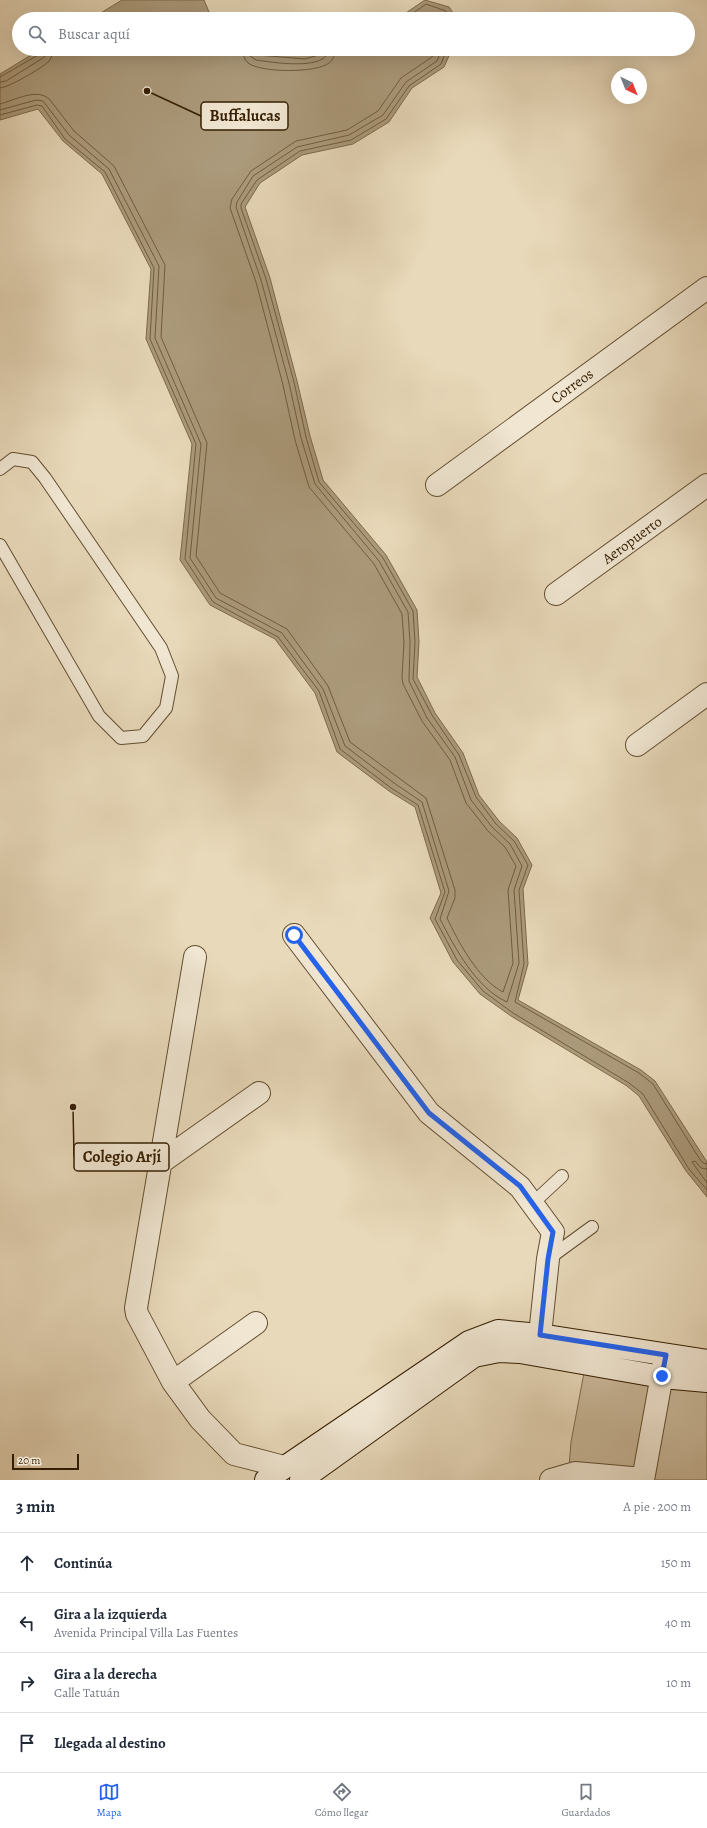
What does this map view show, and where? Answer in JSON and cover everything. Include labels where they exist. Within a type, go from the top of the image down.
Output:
[{"type":"street","name":"Correos","points":[[437,485],[707,288]]},
{"type":"street","name":"Aeropuerto","points":[[556,594],[707,485]]},
{"type":"street","points":[[637,746],[707,694]]},
{"type":"street","points":[[294,935],[429,1113],[520,1186],[553,1232],[548,1259],[540,1335]]},
{"type":"street","points":[[195,957],[136,1308],[137,1314],[173,1382],[200,1419],[234,1454],[292,1474]]},
{"type":"street","points":[[160,1163],[259,1093]]},
{"type":"street","points":[[173,1382],[256,1323]]},
{"type":"street","points":[[292,1474],[469,1342],[498,1331],[540,1335],[707,1361]]},
{"type":"street","points":[[266,1480],[292,1474],[474,1356],[499,1351],[520,1352],[662,1376],[707,1381]]},
{"type":"street","points":[[551,1480],[575,1473],[643,1479],[666,1355]]},
{"type":"lane","points":[[0,469],[13,459],[32,462],[45,478],[161,648],[172,676],[166,708],[143,736],[121,738],[99,716],[0,545]]},
{"type":"lane","points":[[533,1203],[562,1176]]},
{"type":"lane","points":[[548,1259],[592,1227]]},
{"type":"shaded area","points":[[586,1362],[707,1381],[707,1480],[568,1480],[571,1442]]},
{"type":"water","points":[[122,0],[204,0],[209,12],[102,12]]},
{"type":"water","points":[[425,0],[449,7],[452,12],[407,12]]},
{"type":"water","points":[[30,56],[449,56],[444,67],[412,88],[389,122],[353,144],[302,155],[260,183],[245,207],[270,278],[310,436],[323,480],[386,555],[417,610],[419,642],[417,677],[435,713],[463,753],[479,795],[499,821],[517,838],[532,865],[523,889],[528,964],[518,1000],[641,1070],[655,1081],[707,1162],[707,1197],[686,1171],[639,1096],[627,1086],[511,1016],[480,994],[453,962],[430,918],[441,893],[415,807],[389,791],[337,752],[315,693],[275,639],[210,605],[180,560],[192,444],[146,339],[151,269],[102,174],[63,141],[38,109],[0,120],[0,74]]},
{"type":"place","name":"Buffalucas","points":[[147,91]]},
{"type":"place","name":"Colegio Arjí","points":[[73,1107]]},
{"type":"route","points":[[294,935],[429,1113],[520,1186],[553,1232],[548,1259],[540,1335],[666,1355],[662,1376]]}]
